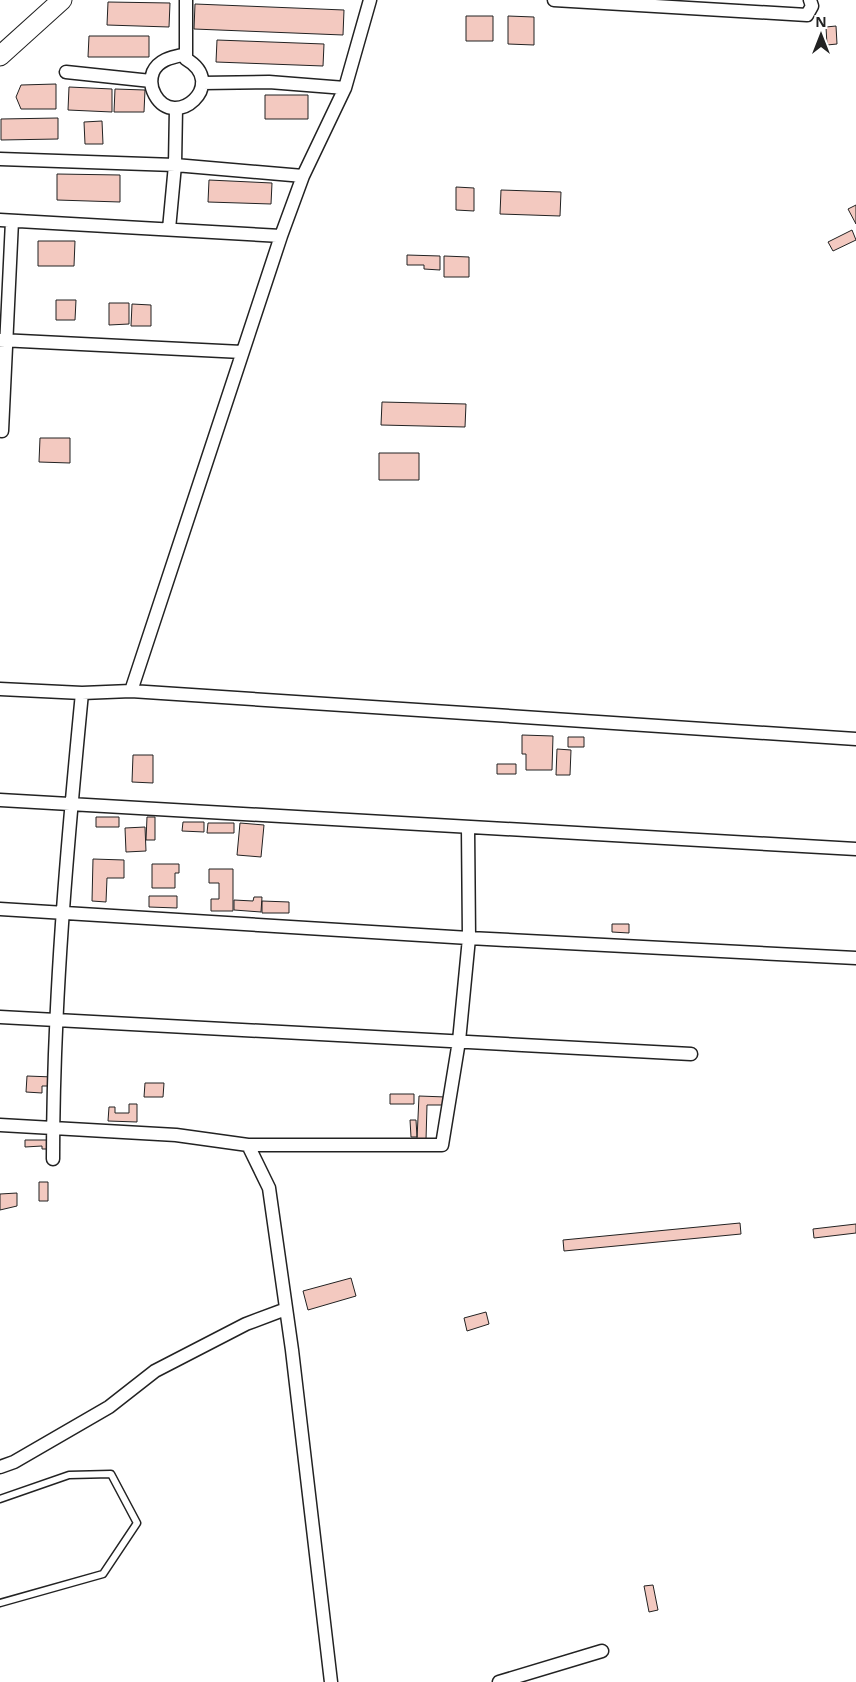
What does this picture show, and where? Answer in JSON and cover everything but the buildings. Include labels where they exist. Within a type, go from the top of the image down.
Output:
[{"type":"street","points":[[0,56],[62,0]]},
{"type":"street","points":[[186,0],[186,54],[186,58],[198,68],[202,83],[197,98],[191,103],[176,108],[161,103],[155,97],[151,82],[157,66],[163,61],[186,54]]},
{"type":"street","points":[[131,691],[281,236],[303,176],[346,88],[370,0]]},
{"type":"street","points":[[554,0],[808,15],[812,6],[810,0]]},
{"type":"street","points":[[66,72],[151,82]]},
{"type":"street","points":[[202,83],[269,82],[346,88]]},
{"type":"street","points":[[169,229],[175,165],[176,108]]},
{"type":"street","points":[[0,159],[175,165],[303,176]]},
{"type":"street","points":[[2,431],[6,221],[281,236]]},
{"type":"street","points":[[3,340],[242,352]]},
{"type":"street","points":[[0,689],[82,693],[131,691],[856,739]]},
{"type":"street","points":[[53,1159],[64,913],[82,693]]},
{"type":"street","points":[[0,800],[856,849]]},
{"type":"street","points":[[0,1125],[176,1135],[248,1145],[442,1145],[459,1041],[469,938],[468,828]]},
{"type":"street","points":[[0,909],[469,938],[856,958]]},
{"type":"street","points":[[0,1016],[691,1054]]},
{"type":"street","points":[[248,1145],[269,1188],[286,1309],[331,1682]]},
{"type":"street","points":[[0,1467],[14,1462],[109,1407],[155,1371],[246,1324],[286,1309]]},
{"type":"street","points":[[499,1682],[602,1651]]},
{"type":"lane","points":[[0,1499],[70,1475],[111,1474],[137,1523],[102,1574],[0,1604]]}]
